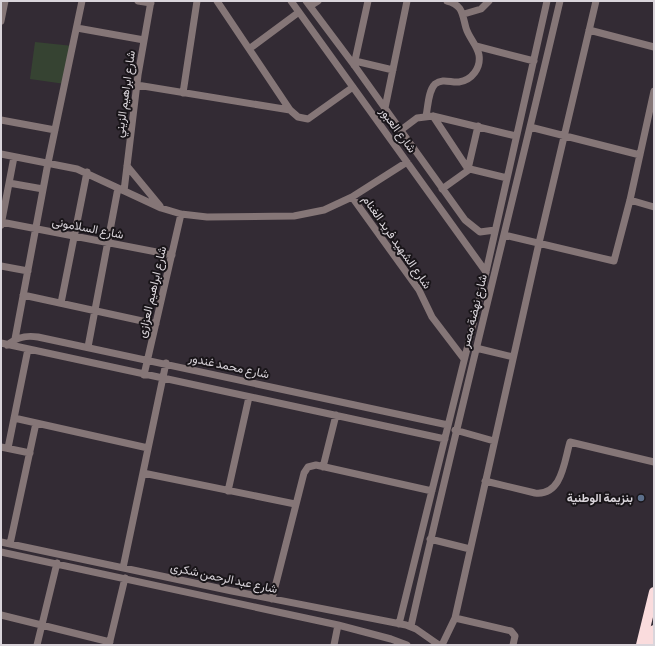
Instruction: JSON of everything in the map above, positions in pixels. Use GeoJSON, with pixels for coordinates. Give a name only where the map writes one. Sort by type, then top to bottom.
{"type":"FeatureCollection","features":[{"type":"Feature","properties":{"kind":"highway"},"geometry":{"type":"LineString","coordinates":[[641,645],[654,592]]}},
{"type":"Feature","properties":{"kind":"highway"},"geometry":{"type":"LineString","coordinates":[[650,645],[654,630]]}},
{"type":"Feature","properties":{"kind":"street"},"geometry":{"type":"LineString","coordinates":[[1,19],[5,1]]}},
{"type":"Feature","properties":{"kind":"street"},"geometry":{"type":"LineString","coordinates":[[4,344],[15,339],[48,163],[82,1]]}},
{"type":"Feature","properties":{"kind":"street"},"geometry":{"type":"LineString","coordinates":[[138,1],[151,2]]}},
{"type":"Feature","properties":{"kind":"street"},"geometry":{"type":"LineString","coordinates":[[183,93],[197,1]]}},
{"type":"Feature","properties":{"kind":"street"},"geometry":{"type":"LineString","coordinates":[[217,1],[290,110],[298,117],[308,119],[353,87]]}},
{"type":"Feature","properties":{"kind":"street","name":"شارع العبور"},"geometry":{"type":"LineString","coordinates":[[291,1],[486,272]]}},
{"type":"Feature","properties":{"kind":"street"},"geometry":{"type":"LineString","coordinates":[[308,4],[318,1]]}},
{"type":"Feature","properties":{"kind":"street"},"geometry":{"type":"LineString","coordinates":[[368,1],[355,63],[392,70]]}},
{"type":"Feature","properties":{"kind":"street"},"geometry":{"type":"LineString","coordinates":[[385,108],[407,1]]}},
{"type":"Feature","properties":{"kind":"street"},"geometry":{"type":"LineString","coordinates":[[447,1],[456,4],[464,14],[468,33],[476,46],[479,62],[476,71],[464,81],[442,81],[435,84],[431,91],[429,116],[468,169],[507,178]]}},
{"type":"Feature","properties":{"kind":"street"},"geometry":{"type":"LineString","coordinates":[[464,14],[481,9],[489,1]]}},
{"type":"Feature","properties":{"kind":"street","name":"شارع نهضة مصر"},"geometry":{"type":"LineString","coordinates":[[410,626],[455,430],[504,235],[560,1]]}},
{"type":"Feature","properties":{"kind":"street"},"geometry":{"type":"LineString","coordinates":[[440,645],[455,618],[513,357],[596,1]]}},
{"type":"Feature","properties":{"kind":"street","name":"شارع ابراهيم الزيني"},"geometry":{"type":"LineString","coordinates":[[88,347],[108,243],[127,166],[137,85],[151,2]]}},
{"type":"Feature","properties":{"kind":"street","name":"شارع نهضة مصر"},"geometry":{"type":"LineString","coordinates":[[399,624],[486,272],[547,2]]}},
{"type":"Feature","properties":{"kind":"street","name":"شارع العبور"},"geometry":{"type":"LineString","coordinates":[[308,4],[355,63],[428,170],[465,220],[476,230],[485,232],[495,230]]}},
{"type":"Feature","properties":{"kind":"street"},"geometry":{"type":"LineString","coordinates":[[249,49],[299,12]]}},
{"type":"Feature","properties":{"kind":"street"},"geometry":{"type":"LineString","coordinates":[[77,28],[144,40]]}},
{"type":"Feature","properties":{"kind":"street"},"geometry":{"type":"LineString","coordinates":[[589,30],[654,47]]}},
{"type":"Feature","properties":{"kind":"street"},"geometry":{"type":"LineString","coordinates":[[476,46],[534,61]]}},
{"type":"Feature","properties":{"kind":"street"},"geometry":{"type":"LineString","coordinates":[[137,85],[290,110]]}},
{"type":"Feature","properties":{"kind":"street"},"geometry":{"type":"LineString","coordinates":[[504,235],[614,261],[630,200],[654,91]]}},
{"type":"Feature","properties":{"kind":"street"},"geometry":{"type":"LineString","coordinates":[[401,130],[417,118],[429,116],[478,126],[516,136]]}},
{"type":"Feature","properties":{"kind":"street"},"geometry":{"type":"LineString","coordinates":[[1,120],[55,130]]}},
{"type":"Feature","properties":{"kind":"street"},"geometry":{"type":"LineString","coordinates":[[442,189],[468,169],[478,126]]}},
{"type":"Feature","properties":{"kind":"street"},"geometry":{"type":"LineString","coordinates":[[530,127],[640,155]]}},
{"type":"Feature","properties":{"kind":"street"},"geometry":{"type":"LineString","coordinates":[[1,154],[87,172],[121,190],[161,208],[181,214],[207,217],[294,216],[324,210],[352,197],[407,162]]}},
{"type":"Feature","properties":{"kind":"street"},"geometry":{"type":"LineString","coordinates":[[1,223],[14,157]]}},
{"type":"Feature","properties":{"kind":"street"},"geometry":{"type":"LineString","coordinates":[[127,166],[161,208]]}},
{"type":"Feature","properties":{"kind":"street"},"geometry":{"type":"LineString","coordinates":[[418,177],[428,170]]}},
{"type":"Feature","properties":{"kind":"street"},"geometry":{"type":"LineString","coordinates":[[61,303],[87,172]]}},
{"type":"Feature","properties":{"kind":"street"},"geometry":{"type":"LineString","coordinates":[[9,183],[43,189]]}},
{"type":"Feature","properties":{"kind":"street","name":"شارع الشهيد فريد الغنام"},"geometry":{"type":"LineString","coordinates":[[352,197],[419,290],[432,317],[464,359]]}},
{"type":"Feature","properties":{"kind":"street"},"geometry":{"type":"LineString","coordinates":[[630,200],[654,207]]}},
{"type":"Feature","properties":{"kind":"street","name":"شارع ابراهيم العزازى"},"geometry":{"type":"LineString","coordinates":[[144,375],[181,214]]}},
{"type":"Feature","properties":{"kind":"street","name":"شارع السلامونى"},"geometry":{"type":"LineString","coordinates":[[1,223],[172,255]]}},
{"type":"Feature","properties":{"kind":"street"},"geometry":{"type":"LineString","coordinates":[[1,266],[28,271]]}},
{"type":"Feature","properties":{"kind":"street"},"geometry":{"type":"LineString","coordinates":[[23,295],[156,324]]}},
{"type":"Feature","properties":{"kind":"street","name":"شارع محمد غندور"},"geometry":{"type":"LineString","coordinates":[[15,339],[30,336],[88,347],[448,425]]}},
{"type":"Feature","properties":{"kind":"street"},"geometry":{"type":"LineString","coordinates":[[4,344],[445,439]]}},
{"type":"Feature","properties":{"kind":"street"},"geometry":{"type":"LineString","coordinates":[[476,348],[513,357]]}},
{"type":"Feature","properties":{"kind":"street"},"geometry":{"type":"LineString","coordinates":[[28,349],[14,418],[4,448],[30,453]]}},
{"type":"Feature","properties":{"kind":"street"},"geometry":{"type":"LineString","coordinates":[[123,568],[166,363]]}},
{"type":"Feature","properties":{"kind":"street"},"geometry":{"type":"LineString","coordinates":[[228,491],[249,396]]}},
{"type":"Feature","properties":{"kind":"street"},"geometry":{"type":"LineString","coordinates":[[324,467],[336,415]]}},
{"type":"Feature","properties":{"kind":"street"},"geometry":{"type":"LineString","coordinates":[[14,418],[148,448]]}},
{"type":"Feature","properties":{"kind":"street"},"geometry":{"type":"LineString","coordinates":[[10,544],[36,423]]}},
{"type":"Feature","properties":{"kind":"street"},"geometry":{"type":"LineString","coordinates":[[455,430],[494,441]]}},
{"type":"Feature","properties":{"kind":"street"},"geometry":{"type":"LineString","coordinates":[[485,481],[535,493],[543,494],[549,492],[555,487],[559,479],[570,442],[654,462]]}},
{"type":"Feature","properties":{"kind":"street"},"geometry":{"type":"LineString","coordinates":[[272,599],[295,504],[304,473],[308,467],[316,465],[432,491]]}},
{"type":"Feature","properties":{"kind":"street"},"geometry":{"type":"LineString","coordinates":[[143,473],[295,504]]}},
{"type":"Feature","properties":{"kind":"street"},"geometry":{"type":"LineString","coordinates":[[430,540],[470,549]]}},
{"type":"Feature","properties":{"kind":"street","name":"شارع عبد الرحمن شكرى"},"geometry":{"type":"LineString","coordinates":[[1,542],[251,595],[410,626],[440,645]]}},
{"type":"Feature","properties":{"kind":"street","name":"شارع عبد الرحمن شكرى"},"geometry":{"type":"LineString","coordinates":[[1,552],[338,625],[391,639],[407,645]]}},
{"type":"Feature","properties":{"kind":"street"},"geometry":{"type":"LineString","coordinates":[[37,645],[57,564]]}},
{"type":"Feature","properties":{"kind":"street"},"geometry":{"type":"LineString","coordinates":[[411,576],[421,579]]}},
{"type":"Feature","properties":{"kind":"street"},"geometry":{"type":"LineString","coordinates":[[1,615],[110,643],[126,578]]}},
{"type":"Feature","properties":{"kind":"street"},"geometry":{"type":"LineString","coordinates":[[231,602],[234,595],[232,591]]}},
{"type":"Feature","properties":{"kind":"street"},"geometry":{"type":"LineString","coordinates":[[248,606],[247,601],[251,595]]}},
{"type":"Feature","properties":{"kind":"street"},"geometry":{"type":"LineString","coordinates":[[455,618],[511,631],[515,636],[513,645]]}},
{"type":"Feature","properties":{"kind":"street"},"geometry":{"type":"LineString","coordinates":[[334,645],[338,625]]}},
{"type":"Feature","properties":{"kind":"green space"},"geometry":{"type":"Polygon","coordinates":[[[35,42],[73,46],[65,84],[30,79],[35,42]]]}},
{"type":"Feature","properties":{"kind":"place","name":"بنزيمة الوطنية"},"geometry":{"type":"Point","coordinates":[641,498]}}]}
